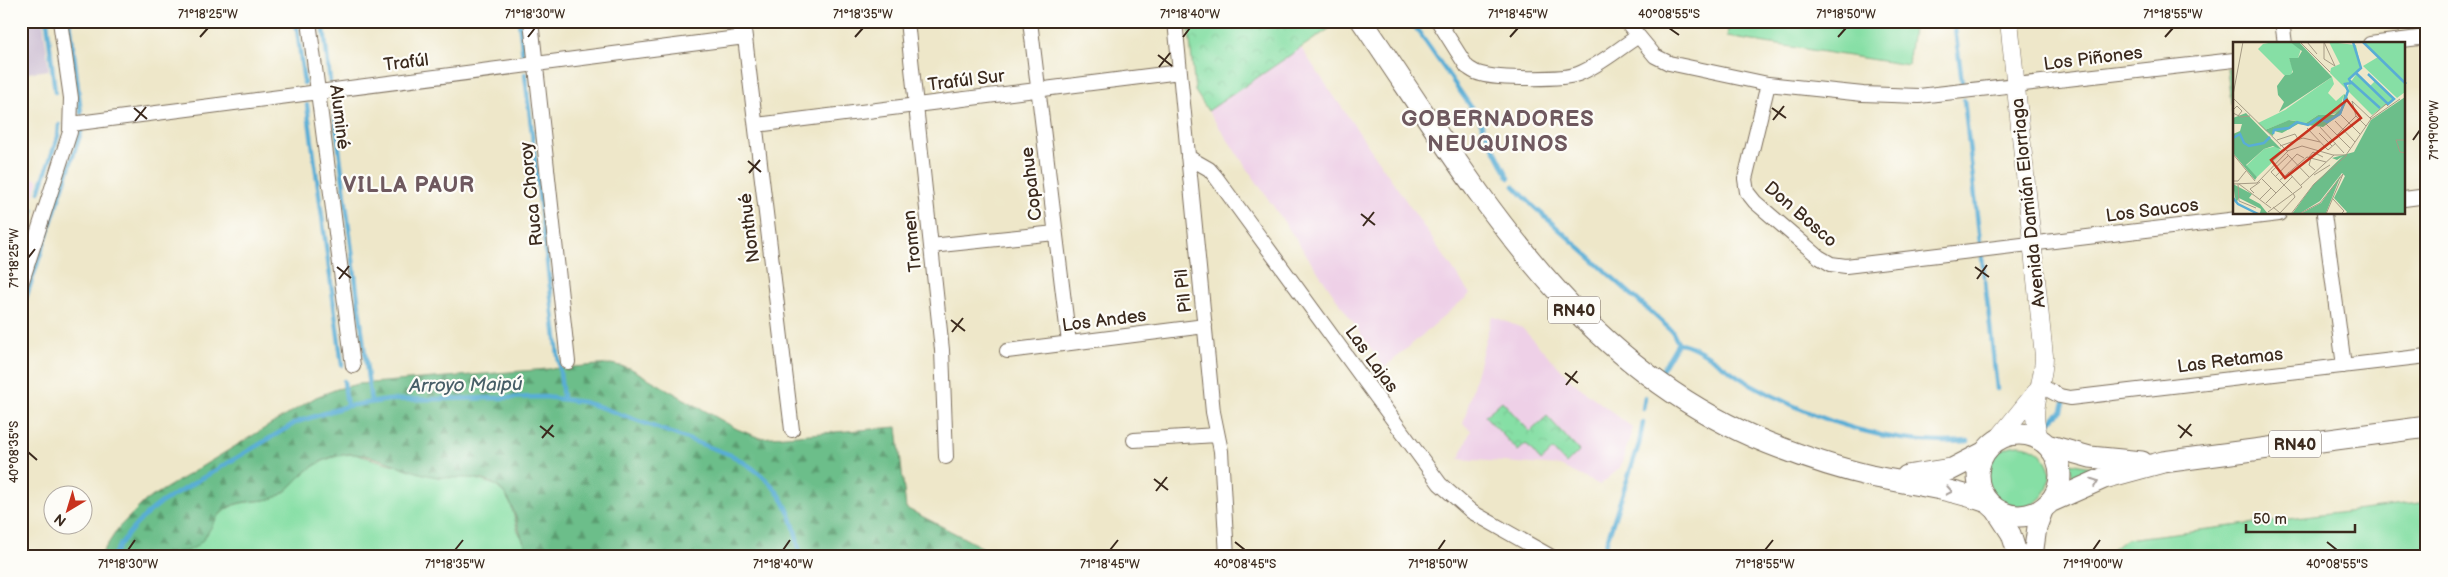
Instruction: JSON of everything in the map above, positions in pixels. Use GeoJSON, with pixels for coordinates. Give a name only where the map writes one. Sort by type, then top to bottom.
{"type":"FeatureCollection","features":[{"type":"Feature","properties":{"kind":"main road","name":"RN40"},"geometry":{"type":"LineString","coordinates":[[1362,21],[1523,251],[1567,303],[1613,348],[1679,397],[1737,429],[1806,457],[1858,473],[1954,491],[1991,505],[2002,513],[2019,516],[2036,512],[2104,478],[2163,462],[2427,426]]}},
{"type":"Feature","properties":{"kind":"main road","name":"RN40"},"geometry":{"type":"LineString","coordinates":[[1884,478],[1945,470],[1964,464],[1991,446],[2014,434],[2032,436],[2043,443],[2090,457],[2163,462]]}},
{"type":"Feature","properties":{"kind":"main road"},"geometry":{"type":"LineString","coordinates":[[2033,556],[2037,527],[2058,486],[2059,468],[2057,460],[2043,443]]}},
{"type":"Feature","properties":{"kind":"main road"},"geometry":{"type":"LineString","coordinates":[[1991,446],[1978,468],[1979,486],[2011,534],[2018,556]]}},
{"type":"Feature","properties":{"kind":"street"},"geometry":{"type":"LineString","coordinates":[[21,284],[67,147],[71,124],[71,98],[60,21]]}},
{"type":"Feature","properties":{"kind":"street","name":"Aluminé"},"geometry":{"type":"LineString","coordinates":[[310,21],[353,366]]}},
{"type":"Feature","properties":{"kind":"street","name":"Ruca Choroy"},"geometry":{"type":"LineString","coordinates":[[531,21],[568,362]]}},
{"type":"Feature","properties":{"kind":"street","name":"Nonthué"},"geometry":{"type":"LineString","coordinates":[[743,21],[792,430]]}},
{"type":"Feature","properties":{"kind":"street","name":"Tromen"},"geometry":{"type":"LineString","coordinates":[[907,21],[944,364],[946,457]]}},
{"type":"Feature","properties":{"kind":"street","name":"Copahue"},"geometry":{"type":"LineString","coordinates":[[1030,21],[1069,343]]}},
{"type":"Feature","properties":{"kind":"street","name":"Pil Pil"},"geometry":{"type":"LineString","coordinates":[[1175,21],[1205,326],[1217,435],[1222,458],[1227,556]]}},
{"type":"Feature","properties":{"kind":"street"},"geometry":{"type":"LineString","coordinates":[[1438,21],[1467,67],[1486,75],[1557,78],[1572,76],[1588,69],[1637,37]]}},
{"type":"Feature","properties":{"kind":"street","name":"Los Piñones"},"geometry":{"type":"LineString","coordinates":[[1626,21],[1637,37],[1662,61],[1768,84],[1863,94],[1919,96],[2233,60]]}},
{"type":"Feature","properties":{"kind":"street","name":"Avenida Damián Elorriaga"},"geometry":{"type":"LineString","coordinates":[[2009,21],[2030,244],[2044,356],[2043,371],[2034,413],[2043,443]]}},
{"type":"Feature","properties":{"kind":"street"},"geometry":{"type":"LineString","coordinates":[[2282,21],[2285,42]]}},
{"type":"Feature","properties":{"kind":"street","name":"Trafúl"},"geometry":{"type":"LineString","coordinates":[[71,124],[745,37]]}},
{"type":"Feature","properties":{"kind":"street"},"geometry":{"type":"LineString","coordinates":[[2386,42],[2427,37]]}},
{"type":"Feature","properties":{"kind":"street","name":"Trafúl Sur"},"geometry":{"type":"LineString","coordinates":[[756,125],[1180,72]]}},
{"type":"Feature","properties":{"kind":"street","name":"Don Bosco"},"geometry":{"type":"LineString","coordinates":[[1768,84],[1745,186],[1755,202],[1824,261],[1830,264],[1846,266],[2030,244]]}},
{"type":"Feature","properties":{"kind":"street","name":"Las Lajas"},"geometry":{"type":"LineString","coordinates":[[1188,156],[1215,176],[1444,488],[1472,512],[1550,556]]}},
{"type":"Feature","properties":{"kind":"street"},"geometry":{"type":"LineString","coordinates":[[2406,199],[2427,196]]}},
{"type":"Feature","properties":{"kind":"street","name":"Los Saucos"},"geometry":{"type":"LineString","coordinates":[[2030,244],[2271,215]]}},
{"type":"Feature","properties":{"kind":"street"},"geometry":{"type":"LineString","coordinates":[[2324,215],[2344,366]]}},
{"type":"Feature","properties":{"kind":"street"},"geometry":{"type":"LineString","coordinates":[[931,246],[1055,233]]}},
{"type":"Feature","properties":{"kind":"street","name":"Los Andes"},"geometry":{"type":"LineString","coordinates":[[1008,351],[1205,326]]}},
{"type":"Feature","properties":{"kind":"street","name":"Las Retamas"},"geometry":{"type":"LineString","coordinates":[[2039,385],[2060,396],[2070,398],[2427,356]]}},
{"type":"Feature","properties":{"kind":"street","name":"Avenida Damián Elorriaga"},"geometry":{"type":"LineString","coordinates":[[1991,446],[2029,401],[2039,385]]}},
{"type":"Feature","properties":{"kind":"street"},"geometry":{"type":"LineString","coordinates":[[1134,440],[1217,435]]}},
{"type":"Feature","properties":{"kind":"shaded area"},"geometry":{"type":"Polygon","coordinates":[[[21,21],[43,21],[49,70],[21,74],[21,21]]]}},
{"type":"Feature","properties":{"kind":"shaded area"},"geometry":{"type":"Polygon","coordinates":[[[1301,48],[1470,294],[1384,368],[1208,111],[1301,48]]]}},
{"type":"Feature","properties":{"kind":"shaded area"},"geometry":{"type":"Polygon","coordinates":[[[21,174],[39,180],[23,230],[21,230],[21,174]]]}},
{"type":"Feature","properties":{"kind":"shaded area"},"geometry":{"type":"Polygon","coordinates":[[[1492,316],[1522,328],[1573,382],[1633,428],[1620,468],[1600,485],[1560,466],[1459,459],[1471,430],[1463,424],[1492,316]]]}},
{"type":"Feature","properties":{"kind":"green space"},"geometry":{"type":"Polygon","coordinates":[[[1188,21],[1339,22],[1208,111],[1195,91],[1188,21]]]}},
{"type":"Feature","properties":{"kind":"green space"},"geometry":{"type":"Polygon","coordinates":[[[1729,21],[1914,21],[1908,65],[1727,37],[1729,21]]]}},
{"type":"Feature","properties":{"kind":"green space"},"geometry":{"type":"Polygon","coordinates":[[[2233,68],[2233,112],[2232,112],[2227,69],[2233,68]]]}},
{"type":"Feature","properties":{"kind":"green space"},"geometry":{"type":"Polygon","coordinates":[[[611,364],[630,368],[737,429],[760,438],[897,427],[906,508],[999,556],[532,556],[523,540],[509,501],[505,494],[491,482],[474,478],[447,478],[427,475],[365,455],[346,454],[318,463],[277,497],[229,507],[218,516],[203,540],[188,551],[165,553],[156,556],[100,556],[119,527],[145,501],[316,397],[337,389],[358,384],[611,364]]]}},
{"type":"Feature","properties":{"kind":"green space"},"geometry":{"type":"Polygon","coordinates":[[[1502,401],[1530,432],[1547,416],[1579,451],[1566,464],[1553,450],[1541,461],[1526,444],[1518,451],[1485,416],[1502,401]]]}},
{"type":"Feature","properties":{"kind":"green space"},"geometry":{"type":"Polygon","coordinates":[[[2019,445],[2036,450],[2041,454],[2045,459],[2050,476],[2045,493],[2041,498],[2036,502],[2019,507],[2002,502],[1997,498],[1993,493],[1988,476],[1993,459],[1997,454],[2002,450],[2019,445]]]}},
{"type":"Feature","properties":{"kind":"green space"},"geometry":{"type":"Polygon","coordinates":[[[354,454],[438,477],[470,477],[495,485],[505,494],[511,505],[518,531],[532,556],[156,556],[179,553],[190,548],[216,518],[233,505],[276,497],[286,491],[318,463],[339,456],[354,454]]]}},
{"type":"Feature","properties":{"kind":"green space"},"geometry":{"type":"Polygon","coordinates":[[[2069,463],[2091,467],[2115,468],[2075,482],[2069,463]]]}},
{"type":"Feature","properties":{"kind":"green space"},"geometry":{"type":"Polygon","coordinates":[[[2427,502],[2427,556],[2104,556],[2126,539],[2427,502]]]}},
{"type":"Feature","properties":{"kind":"waterway"},"geometry":{"type":"LineString","coordinates":[[47,21],[55,92]]}},
{"type":"Feature","properties":{"kind":"waterway"},"geometry":{"type":"LineString","coordinates":[[70,21],[81,113]]}},
{"type":"Feature","properties":{"kind":"waterway"},"geometry":{"type":"LineString","coordinates":[[296,21],[304,83]]}},
{"type":"Feature","properties":{"kind":"waterway"},"geometry":{"type":"LineString","coordinates":[[323,21],[330,81]]}},
{"type":"Feature","properties":{"kind":"waterway"},"geometry":{"type":"LineString","coordinates":[[519,21],[523,57]]}},
{"type":"Feature","properties":{"kind":"waterway"},"geometry":{"type":"LineString","coordinates":[[1411,21],[1478,117],[1509,178]]}},
{"type":"Feature","properties":{"kind":"waterway"},"geometry":{"type":"LineString","coordinates":[[1954,21],[1962,82]]}},
{"type":"Feature","properties":{"kind":"waterway"},"geometry":{"type":"LineString","coordinates":[[525,74],[563,398]]}},
{"type":"Feature","properties":{"kind":"waterway"},"geometry":{"type":"LineString","coordinates":[[1964,100],[1980,242]]}},
{"type":"Feature","properties":{"kind":"waterway"},"geometry":{"type":"LineString","coordinates":[[333,101],[371,402]]}},
{"type":"Feature","properties":{"kind":"waterway"},"geometry":{"type":"LineString","coordinates":[[307,105],[342,365]]}},
{"type":"Feature","properties":{"kind":"waterway"},"geometry":{"type":"LineString","coordinates":[[39,192],[58,136],[59,125]]}},
{"type":"Feature","properties":{"kind":"waterway"},"geometry":{"type":"LineString","coordinates":[[21,313],[81,132]]}},
{"type":"Feature","properties":{"kind":"waterway"},"geometry":{"type":"LineString","coordinates":[[1514,186],[1533,206],[1672,331],[1678,343],[1662,370]]}},
{"type":"Feature","properties":{"kind":"waterway"},"geometry":{"type":"LineString","coordinates":[[21,246],[33,211]]}},
{"type":"Feature","properties":{"kind":"waterway"},"geometry":{"type":"LineString","coordinates":[[1982,256],[1984,276]]}},
{"type":"Feature","properties":{"kind":"waterway"},"geometry":{"type":"LineString","coordinates":[[1985,281],[1997,389]]}},
{"type":"Feature","properties":{"kind":"waterway"},"geometry":{"type":"LineString","coordinates":[[1678,343],[1704,353],[1747,382],[1773,396],[1826,419],[1853,428],[1910,440],[1968,441]]}},
{"type":"Feature","properties":{"kind":"waterway"},"geometry":{"type":"LineString","coordinates":[[344,381],[347,406]]}},
{"type":"Feature","properties":{"kind":"waterway","name":"Arroyo Maipú"},"geometry":{"type":"LineString","coordinates":[[113,556],[134,526],[162,502],[297,422],[347,406],[389,400],[545,397],[583,402],[603,408],[731,455],[747,464],[771,484],[780,495],[793,522],[800,556]]}},
{"type":"Feature","properties":{"kind":"waterway"},"geometry":{"type":"LineString","coordinates":[[1643,409],[1645,397]]}},
{"type":"Feature","properties":{"kind":"waterway"},"geometry":{"type":"LineString","coordinates":[[2047,424],[2062,411],[2065,398]]}},
{"type":"Feature","properties":{"kind":"waterway"},"geometry":{"type":"LineString","coordinates":[[1602,556],[1639,444],[1643,423]]}},
{"type":"Feature","properties":{"kind":"district","name":"GOBERNADORES NEUQUINOS"},"geometry":{"type":"Point","coordinates":[1498,130]}},
{"type":"Feature","properties":{"kind":"district","name":"VILLA PAUR"},"geometry":{"type":"Point","coordinates":[409,184]}}]}
